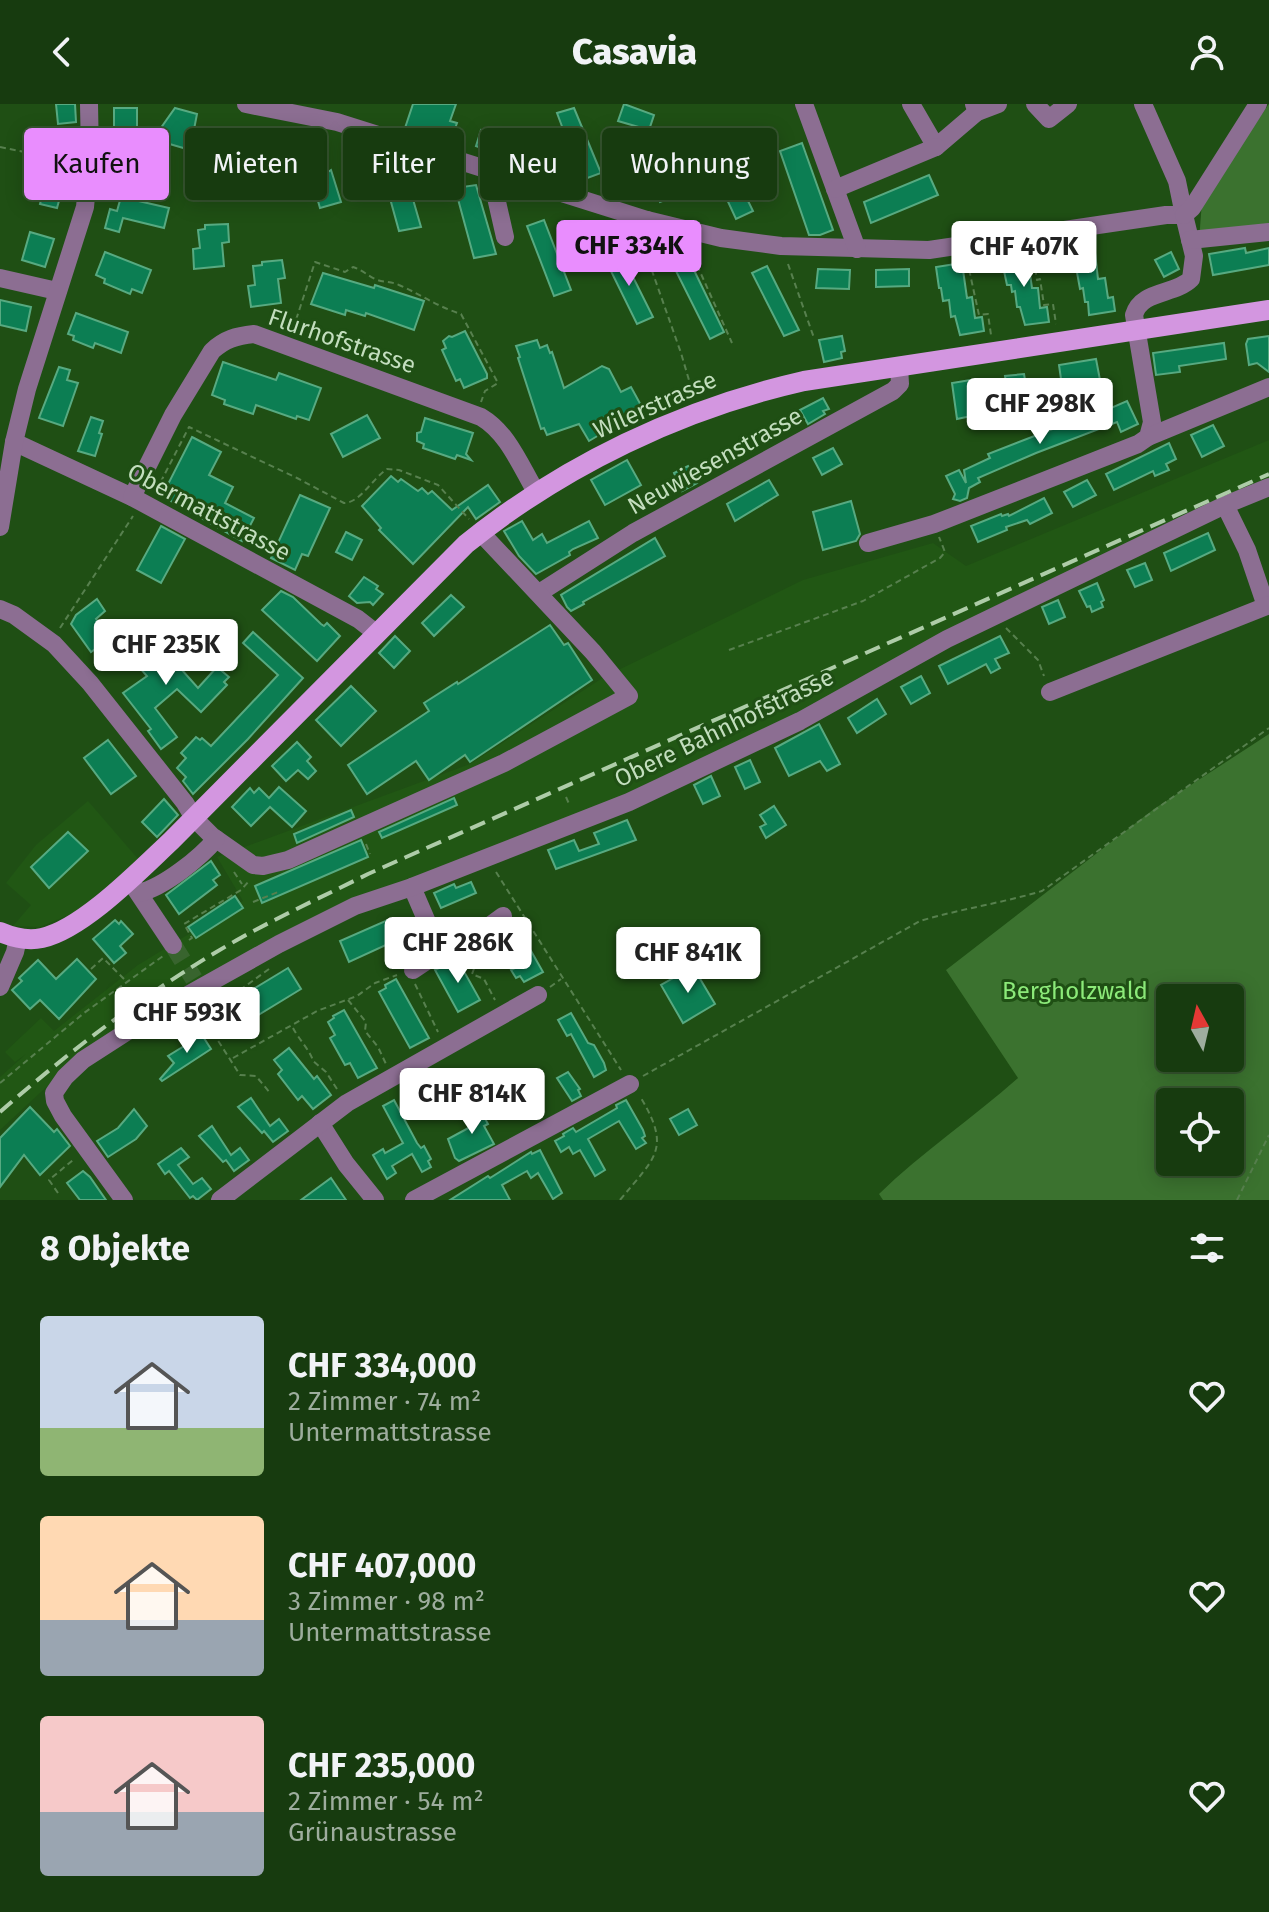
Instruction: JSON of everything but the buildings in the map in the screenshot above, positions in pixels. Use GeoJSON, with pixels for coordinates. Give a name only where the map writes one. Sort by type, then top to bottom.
{"type":"FeatureCollection","features":[{"type":"Feature","properties":{"kind":"main road","name":"Wilerstrasse"},"geometry":{"type":"LineString","coordinates":[[134,886],[194,818],[480,532],[536,492],[583,466],[699,410],[779,386],[1269,310]]}},
{"type":"Feature","properties":{"kind":"main road"},"geometry":{"type":"LineString","coordinates":[[9,935],[41,938],[62,930],[134,886]]}},
{"type":"Feature","properties":{"kind":"street"},"geometry":{"type":"LineString","coordinates":[[89,104],[89,128]]}},
{"type":"Feature","properties":{"kind":"street"},"geometry":{"type":"LineString","coordinates":[[246,104],[337,122],[480,168]]}},
{"type":"Feature","properties":{"kind":"street"},"geometry":{"type":"LineString","coordinates":[[804,104],[857,249]]}},
{"type":"Feature","properties":{"kind":"street"},"geometry":{"type":"LineString","coordinates":[[911,104],[936,147]]}},
{"type":"Feature","properties":{"kind":"street"},"geometry":{"type":"LineString","coordinates":[[835,189],[936,147],[975,108],[998,104]]}},
{"type":"Feature","properties":{"kind":"street"},"geometry":{"type":"LineString","coordinates":[[1035,104],[1049,119],[1068,104]]}},
{"type":"Feature","properties":{"kind":"street"},"geometry":{"type":"LineString","coordinates":[[1143,104],[1177,181],[1195,266],[1191,279],[1180,287],[1144,299],[1134,315],[1152,422],[1148,437]]}},
{"type":"Feature","properties":{"kind":"street"},"geometry":{"type":"LineString","coordinates":[[583,200],[721,238],[775,245],[857,249],[929,250],[1166,215],[1184,215],[1192,208],[1258,104]]}},
{"type":"Feature","properties":{"kind":"street"},"geometry":{"type":"LineString","coordinates":[[0,527],[14,442],[27,389],[86,200]]}},
{"type":"Feature","properties":{"kind":"street"},"geometry":{"type":"LineString","coordinates":[[497,200],[505,237]]}},
{"type":"Feature","properties":{"kind":"street"},"geometry":{"type":"LineString","coordinates":[[625,245],[641,234],[647,220]]}},
{"type":"Feature","properties":{"kind":"street"},"geometry":{"type":"LineString","coordinates":[[1190,240],[1269,232]]}},
{"type":"Feature","properties":{"kind":"street"},"geometry":{"type":"LineString","coordinates":[[0,278],[57,291]]}},
{"type":"Feature","properties":{"kind":"street","name":"Flurhofstrasse"},"geometry":{"type":"LineString","coordinates":[[141,501],[173,415],[212,351],[235,336],[254,334],[481,417],[495,425],[536,492]]}},
{"type":"Feature","properties":{"kind":"street","name":"Neuwiesenstrasse"},"geometry":{"type":"LineString","coordinates":[[539,593],[633,533],[893,391],[900,384],[899,366]]}},
{"type":"Feature","properties":{"kind":"street"},"geometry":{"type":"LineString","coordinates":[[868,543],[934,524],[1138,444],[1148,437],[1269,387]]}},
{"type":"Feature","properties":{"kind":"street","name":"Obermattstrasse"},"geometry":{"type":"LineString","coordinates":[[14,442],[141,501],[358,619],[376,633]]}},
{"type":"Feature","properties":{"kind":"street","name":"Obere Bahnhofstrasse"},"geometry":{"type":"LineString","coordinates":[[124,1200],[55,1101],[57,1086],[83,1060],[196,983],[355,906],[412,887],[629,802],[786,728],[947,639],[1225,505],[1269,487]]}},
{"type":"Feature","properties":{"kind":"street"},"geometry":{"type":"LineString","coordinates":[[1050,692],[1268,606],[1247,550],[1225,505]]}},
{"type":"Feature","properties":{"kind":"street"},"geometry":{"type":"LineString","coordinates":[[0,609],[14,615],[51,642],[90,683],[194,818],[227,842],[263,862],[288,860],[504,763],[629,696],[539,593],[480,532]]}},
{"type":"Feature","properties":{"kind":"street"},"geometry":{"type":"LineString","coordinates":[[134,886],[152,890],[227,842]]}},
{"type":"Feature","properties":{"kind":"street"},"geometry":{"type":"LineString","coordinates":[[134,886],[174,948]]}},
{"type":"Feature","properties":{"kind":"street"},"geometry":{"type":"LineString","coordinates":[[412,887],[440,952]]}},
{"type":"Feature","properties":{"kind":"street"},"geometry":{"type":"LineString","coordinates":[[411,971],[440,952],[466,943],[503,916]]}},
{"type":"Feature","properties":{"kind":"street"},"geometry":{"type":"LineString","coordinates":[[0,987],[15,952],[9,935]]}},
{"type":"Feature","properties":{"kind":"street"},"geometry":{"type":"LineString","coordinates":[[220,1200],[347,1103],[538,995]]}},
{"type":"Feature","properties":{"kind":"street"},"geometry":{"type":"LineString","coordinates":[[414,1200],[634,1090]]}},
{"type":"Feature","properties":{"kind":"street"},"geometry":{"type":"LineString","coordinates":[[320,1123],[346,1164],[375,1200]]}},
{"type":"Feature","properties":{"kind":"path"},"geometry":{"type":"LineString","coordinates":[[0,147],[24,152]]}},
{"type":"Feature","properties":{"kind":"path"},"geometry":{"type":"LineString","coordinates":[[625,245],[644,250],[660,289],[699,410]]}},
{"type":"Feature","properties":{"kind":"path"},"geometry":{"type":"LineString","coordinates":[[1033,251],[1044,305],[1053,304],[1056,322]]}},
{"type":"Feature","properties":{"kind":"path"},"geometry":{"type":"LineString","coordinates":[[693,256],[732,343]]}},
{"type":"Feature","properties":{"kind":"path"},"geometry":{"type":"LineString","coordinates":[[968,261],[979,315],[988,314],[991,333]]}},
{"type":"Feature","properties":{"kind":"path"},"geometry":{"type":"LineString","coordinates":[[287,345],[315,262],[345,272],[353,267],[429,299],[433,305],[461,314],[498,383],[487,390]]}},
{"type":"Feature","properties":{"kind":"path"},"geometry":{"type":"LineString","coordinates":[[788,264],[814,338]]}},
{"type":"Feature","properties":{"kind":"path"},"geometry":{"type":"LineString","coordinates":[[51,642],[189,427],[344,503],[350,503],[387,469],[399,470],[438,485],[480,532]]}},
{"type":"Feature","properties":{"kind":"path"},"geometry":{"type":"LineString","coordinates":[[729,650],[863,601],[940,558],[945,552],[940,541]]}},
{"type":"Feature","properties":{"kind":"path"},"geometry":{"type":"LineString","coordinates":[[994,616],[1038,660],[1050,692]]}},
{"type":"Feature","properties":{"kind":"path"},"geometry":{"type":"LineString","coordinates":[[648,1073],[920,921],[1042,891],[1269,728]]}},
{"type":"Feature","properties":{"kind":"path"},"geometry":{"type":"LineString","coordinates":[[487,857],[654,1121],[658,1146],[651,1161],[620,1200]]}},
{"type":"Feature","properties":{"kind":"path"},"geometry":{"type":"LineString","coordinates":[[194,942],[184,924],[246,886],[263,862]]}},
{"type":"Feature","properties":{"kind":"path"},"geometry":{"type":"LineString","coordinates":[[253,902],[279,894]]}},
{"type":"Feature","properties":{"kind":"path"},"geometry":{"type":"LineString","coordinates":[[0,1083],[126,981],[192,938]]}},
{"type":"Feature","properties":{"kind":"path"},"geometry":{"type":"LineString","coordinates":[[91,969],[103,958],[126,981]]}},
{"type":"Feature","properties":{"kind":"path"},"geometry":{"type":"LineString","coordinates":[[472,960],[475,966],[472,974],[484,979],[495,1000],[497,1018]]}},
{"type":"Feature","properties":{"kind":"path"},"geometry":{"type":"LineString","coordinates":[[188,1026],[274,965]]}},
{"type":"Feature","properties":{"kind":"path"},"geometry":{"type":"LineString","coordinates":[[230,1060],[317,1011],[348,999],[390,976],[411,971],[444,1047]]}},
{"type":"Feature","properties":{"kind":"path"},"geometry":{"type":"LineString","coordinates":[[348,999],[366,1022],[365,1031],[378,1047],[392,1076]]}},
{"type":"Feature","properties":{"kind":"path"},"geometry":{"type":"LineString","coordinates":[[203,1017],[240,1075],[256,1076],[271,1094]]}},
{"type":"Feature","properties":{"kind":"path"},"geometry":{"type":"LineString","coordinates":[[292,1027],[313,1061],[326,1072],[347,1103]]}},
{"type":"Feature","properties":{"kind":"path"},"geometry":{"type":"LineString","coordinates":[[1237,1200],[1269,1135]]}},
{"type":"Feature","properties":{"kind":"path"},"geometry":{"type":"LineString","coordinates":[[58,1193],[49,1180],[86,1149]]}},
{"type":"Feature","properties":{"kind":"shaded area"},"geometry":{"type":"Polygon","coordinates":[[[1269,440],[1269,482],[812,710],[584,813],[412,882],[68,1067],[0,1130],[0,1077],[26,1054],[15,1062],[5,1052],[41,1018],[54,1031],[138,965],[243,901],[217,857],[470,764],[604,677],[803,580],[933,543],[966,566],[1269,440]]]}},
{"type":"Feature","properties":{"kind":"shaded area"},"geometry":{"type":"Polygon","coordinates":[[[88,801],[139,860],[76,912],[40,927],[13,926],[31,905],[6,883],[36,845],[88,801]]]}},
{"type":"Feature","properties":{"kind":"green space"},"geometry":{"type":"Polygon","coordinates":[[[1269,104],[1269,229],[1199,241],[1202,201],[1269,104]]]}},
{"type":"Feature","properties":{"kind":"green space","name":"Bergholzwald"},"geometry":{"type":"Polygon","coordinates":[[[1269,734],[1269,1200],[883,1200],[879,1194],[895,1179],[1018,1078],[946,970],[1154,809],[1269,734]]]}},
{"type":"Feature","properties":{"kind":"tunnel"},"geometry":{"type":"LineString","coordinates":[[173,945],[194,979]]}},
{"type":"Feature","properties":{"kind":"railway"},"geometry":{"type":"LineString","coordinates":[[0,1112],[85,1042],[144,999],[205,959],[286,914],[368,874],[1269,474]]}}]}
